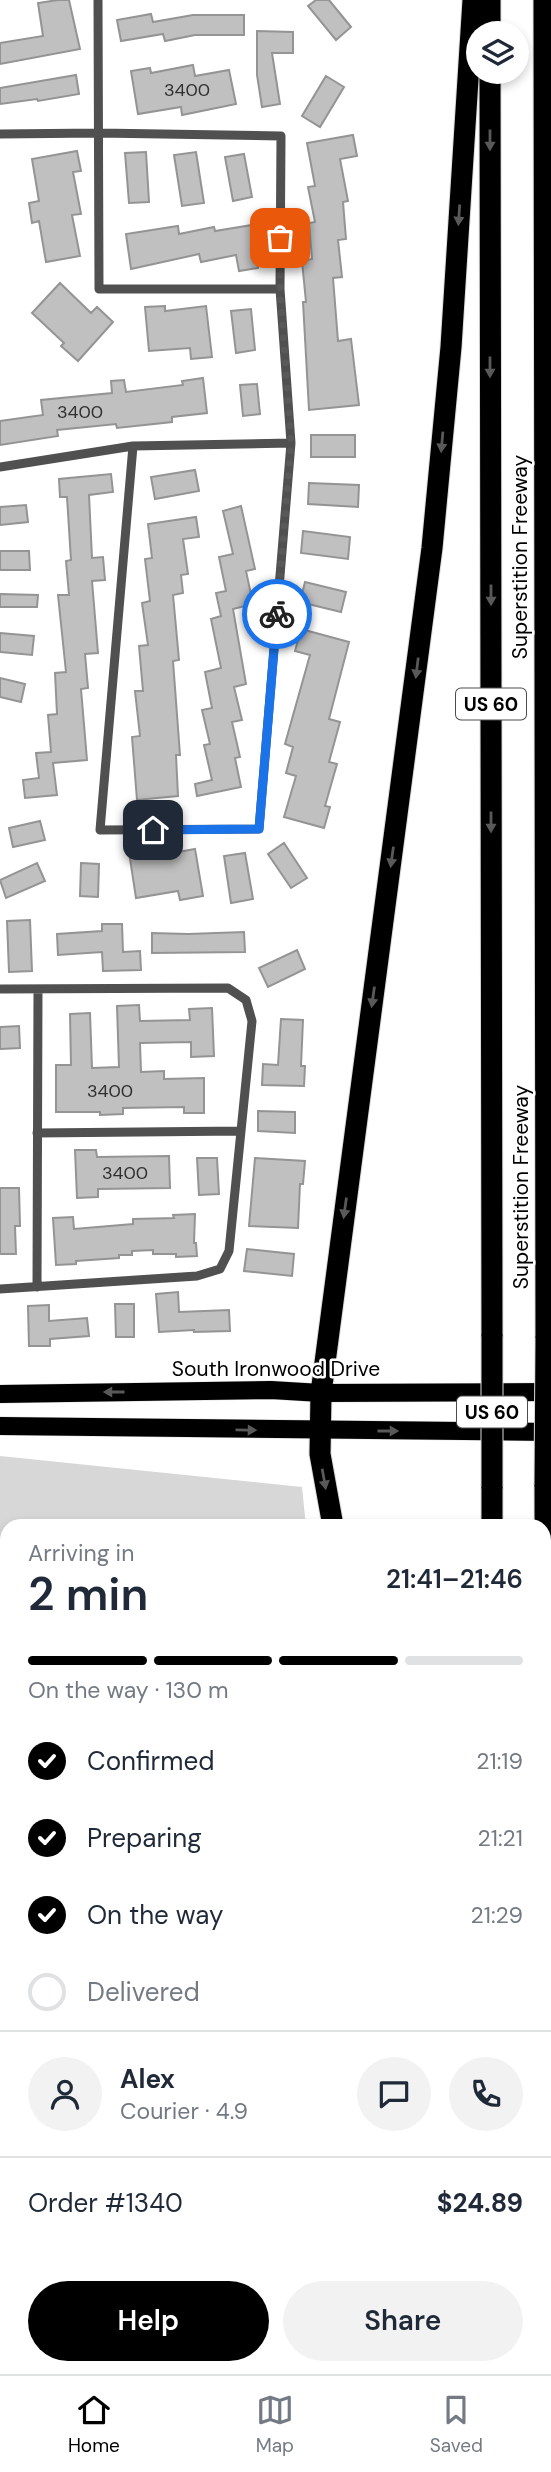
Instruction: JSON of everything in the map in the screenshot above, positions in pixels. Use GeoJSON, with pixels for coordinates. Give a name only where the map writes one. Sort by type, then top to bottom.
{"type":"FeatureCollection","features":[{"type":"Feature","properties":{"kind":"highway"},"geometry":{"type":"LineString","coordinates":[[332,1519],[320,1454],[320,1393],[432,548],[451,347],[473,0]]}},
{"type":"Feature","properties":{"kind":"highway"},"geometry":{"type":"LineString","coordinates":[[490,0],[490,21]]}},
{"type":"Feature","properties":{"kind":"highway","name":"Superstition Freeway"},"geometry":{"type":"LineString","coordinates":[[544,0],[545,1519]]}},
{"type":"Feature","properties":{"kind":"highway","name":"Superstition Freeway"},"geometry":{"type":"LineString","coordinates":[[490,84],[492,1519]]}},
{"type":"Feature","properties":{"kind":"main road","name":"South Ironwood Drive"},"geometry":{"type":"LineString","coordinates":[[0,1394],[271,1390],[320,1393],[551,1392]]}},
{"type":"Feature","properties":{"kind":"main road"},"geometry":{"type":"LineString","coordinates":[[0,1426],[551,1432]]}},
{"type":"Feature","properties":{"kind":"lane"},"geometry":{"type":"LineString","coordinates":[[98,0],[99,289],[280,289]]}},
{"type":"Feature","properties":{"kind":"lane"},"geometry":{"type":"LineString","coordinates":[[0,134],[281,136],[280,289],[291,443],[259,829],[100,830],[133,446]]}},
{"type":"Feature","properties":{"kind":"lane"},"geometry":{"type":"LineString","coordinates":[[0,467],[133,446],[291,443]]}},
{"type":"Feature","properties":{"kind":"lane"},"geometry":{"type":"LineString","coordinates":[[0,989],[228,988],[246,1000],[251,1021],[229,1251],[220,1269],[197,1276],[0,1289]]}},
{"type":"Feature","properties":{"kind":"lane"},"geometry":{"type":"LineString","coordinates":[[37,1287],[38,989]]}},
{"type":"Feature","properties":{"kind":"lane"},"geometry":{"type":"LineString","coordinates":[[37,1132],[241,1131]]}},
{"type":"Feature","properties":{"kind":"shaded area"},"geometry":{"type":"Polygon","coordinates":[[[0,1456],[302,1487],[305,1519],[0,1519],[0,1456]]]}},
{"type":"Feature","properties":{"kind":"building"},"geometry":{"type":"Polygon","coordinates":[[[69,0],[80,49],[0,64],[0,43],[43,36],[38,3],[69,0]]]}},
{"type":"Feature","properties":{"kind":"building"},"geometry":{"type":"Polygon","coordinates":[[[316,0],[329,0],[351,27],[336,40],[308,6],[316,0]]]}},
{"type":"Feature","properties":{"kind":"building"},"geometry":{"type":"Polygon","coordinates":[[[151,14],[153,22],[193,15],[244,15],[244,35],[195,35],[165,41],[163,34],[121,41],[117,20],[151,14]]]}},
{"type":"Feature","properties":{"kind":"building"},"geometry":{"type":"Polygon","coordinates":[[[257,31],[293,32],[293,53],[272,53],[280,104],[262,107],[257,75],[257,31]]]}},
{"type":"Feature","properties":{"kind":"building"},"geometry":{"type":"Polygon","coordinates":[[[193,65],[195,76],[229,70],[236,104],[182,115],[181,107],[138,114],[131,71],[150,68],[151,73],[193,65]]]}},
{"type":"Feature","properties":{"kind":"building"},"geometry":{"type":"Polygon","coordinates":[[[76,75],[79,94],[0,104],[0,88],[76,75]]]}},
{"type":"Feature","properties":{"kind":"building"},"geometry":{"type":"Polygon","coordinates":[[[326,76],[344,87],[320,127],[302,116],[326,76]]]}},
{"type":"Feature","properties":{"kind":"building"},"geometry":{"type":"Polygon","coordinates":[[[353,135],[357,156],[340,159],[348,201],[343,202],[346,239],[338,240],[342,277],[333,278],[338,341],[351,339],[359,405],[309,410],[302,261],[312,259],[309,223],[315,222],[308,187],[315,186],[307,143],[353,135]]]}},
{"type":"Feature","properties":{"kind":"building"},"geometry":{"type":"Polygon","coordinates":[[[77,151],[81,171],[73,172],[81,214],[72,215],[80,256],[46,262],[39,221],[32,223],[29,203],[39,201],[32,159],[77,151]]]}},
{"type":"Feature","properties":{"kind":"building"},"geometry":{"type":"Polygon","coordinates":[[[146,152],[149,202],[129,203],[125,153],[146,152]]]}},
{"type":"Feature","properties":{"kind":"building"},"geometry":{"type":"Polygon","coordinates":[[[196,152],[204,203],[182,206],[174,155],[196,152]]]}},
{"type":"Feature","properties":{"kind":"building"},"geometry":{"type":"Polygon","coordinates":[[[244,154],[252,197],[233,201],[225,157],[244,154]]]}},
{"type":"Feature","properties":{"kind":"building"},"geometry":{"type":"Polygon","coordinates":[[[252,225],[258,268],[239,271],[236,255],[201,262],[199,254],[131,269],[126,234],[178,226],[179,234],[214,227],[215,231],[252,225]]]}},
{"type":"Feature","properties":{"kind":"building"},"geometry":{"type":"Polygon","coordinates":[[[60,283],[91,313],[97,307],[113,322],[78,361],[61,346],[64,343],[32,313],[60,283]]]}},
{"type":"Feature","properties":{"kind":"building"},"geometry":{"type":"Polygon","coordinates":[[[165,306],[165,311],[206,306],[212,357],[191,359],[190,348],[149,351],[145,307],[165,306]]]}},
{"type":"Feature","properties":{"kind":"building"},"geometry":{"type":"Polygon","coordinates":[[[251,309],[255,350],[236,353],[231,311],[251,309]]]}},
{"type":"Feature","properties":{"kind":"building"},"geometry":{"type":"Polygon","coordinates":[[[203,378],[207,413],[172,417],[172,422],[117,428],[116,424],[57,430],[58,436],[0,445],[0,421],[43,415],[41,400],[112,393],[111,381],[124,380],[126,392],[183,385],[182,381],[203,378]]]}},
{"type":"Feature","properties":{"kind":"building"},"geometry":{"type":"Polygon","coordinates":[[[257,384],[260,414],[243,416],[240,385],[257,384]]]}},
{"type":"Feature","properties":{"kind":"building"},"geometry":{"type":"Polygon","coordinates":[[[311,435],[355,435],[355,457],[311,457],[311,435]]]}},
{"type":"Feature","properties":{"kind":"building"},"geometry":{"type":"Polygon","coordinates":[[[195,470],[199,491],[155,499],[151,477],[195,470]]]}},
{"type":"Feature","properties":{"kind":"building"},"geometry":{"type":"Polygon","coordinates":[[[111,474],[113,492],[89,495],[92,558],[103,557],[105,580],[92,581],[98,653],[85,654],[88,688],[81,689],[87,760],[53,763],[57,795],[25,798],[23,780],[39,778],[36,753],[51,752],[48,715],[57,714],[55,673],[66,672],[58,595],[69,595],[66,561],[71,560],[67,497],[60,497],[59,479],[111,474]]]}},
{"type":"Feature","properties":{"kind":"building"},"geometry":{"type":"Polygon","coordinates":[[[309,483],[359,485],[358,507],[308,504],[309,483]]]}},
{"type":"Feature","properties":{"kind":"building"},"geometry":{"type":"Polygon","coordinates":[[[26,505],[28,522],[0,525],[0,507],[26,505]]]}},
{"type":"Feature","properties":{"kind":"building"},"geometry":{"type":"Polygon","coordinates":[[[241,506],[255,569],[246,571],[253,604],[233,609],[246,684],[234,687],[242,720],[232,722],[240,757],[235,758],[241,787],[197,796],[195,784],[212,780],[204,745],[210,744],[202,710],[212,708],[205,672],[221,668],[211,619],[221,616],[216,593],[226,591],[219,557],[233,554],[223,511],[241,506]]]}},
{"type":"Feature","properties":{"kind":"building"},"geometry":{"type":"Polygon","coordinates":[[[196,517],[199,537],[183,539],[188,574],[181,575],[183,593],[173,595],[179,660],[173,661],[180,755],[176,755],[178,796],[137,800],[132,737],[140,736],[135,691],[143,691],[139,646],[148,645],[142,603],[150,601],[145,559],[152,558],[148,524],[196,517]]]}},
{"type":"Feature","properties":{"kind":"building"},"geometry":{"type":"Polygon","coordinates":[[[303,531],[350,537],[348,559],[301,553],[303,531]]]}},
{"type":"Feature","properties":{"kind":"building"},"geometry":{"type":"Polygon","coordinates":[[[0,551],[29,551],[30,570],[0,570],[0,551]]]}},
{"type":"Feature","properties":{"kind":"building"},"geometry":{"type":"Polygon","coordinates":[[[305,582],[346,592],[341,612],[300,602],[305,582]]]}},
{"type":"Feature","properties":{"kind":"building"},"geometry":{"type":"Polygon","coordinates":[[[0,594],[38,595],[37,607],[0,607],[0,594]]]}},
{"type":"Feature","properties":{"kind":"building"},"geometry":{"type":"Polygon","coordinates":[[[301,629],[349,642],[329,719],[340,722],[329,762],[337,764],[325,806],[330,807],[324,828],[284,817],[296,776],[286,773],[293,747],[285,744],[310,655],[295,651],[301,629]]]}},
{"type":"Feature","properties":{"kind":"building"},"geometry":{"type":"Polygon","coordinates":[[[0,633],[34,636],[32,655],[0,652],[0,633]]]}},
{"type":"Feature","properties":{"kind":"building"},"geometry":{"type":"Polygon","coordinates":[[[0,678],[25,684],[21,702],[0,697],[0,678]]]}},
{"type":"Feature","properties":{"kind":"building"},"geometry":{"type":"Polygon","coordinates":[[[40,821],[45,840],[13,847],[9,828],[40,821]]]}},
{"type":"Feature","properties":{"kind":"building"},"geometry":{"type":"Polygon","coordinates":[[[284,843],[307,878],[291,888],[268,854],[284,843]]]}},
{"type":"Feature","properties":{"kind":"building"},"geometry":{"type":"Polygon","coordinates":[[[150,849],[151,857],[195,849],[203,896],[180,900],[178,891],[136,898],[129,852],[150,849]]]}},
{"type":"Feature","properties":{"kind":"building"},"geometry":{"type":"Polygon","coordinates":[[[245,853],[253,899],[231,903],[224,856],[245,853]]]}},
{"type":"Feature","properties":{"kind":"building"},"geometry":{"type":"Polygon","coordinates":[[[37,863],[45,881],[6,898],[0,880],[37,863]]]}},
{"type":"Feature","properties":{"kind":"building"},"geometry":{"type":"Polygon","coordinates":[[[81,863],[99,864],[98,897],[80,896],[81,863]]]}},
{"type":"Feature","properties":{"kind":"building"},"geometry":{"type":"Polygon","coordinates":[[[30,920],[32,971],[9,972],[7,921],[30,920]]]}},
{"type":"Feature","properties":{"kind":"building"},"geometry":{"type":"Polygon","coordinates":[[[102,924],[122,924],[123,952],[140,951],[141,970],[103,971],[102,952],[58,955],[57,934],[102,931],[102,924]]]}},
{"type":"Feature","properties":{"kind":"building"},"geometry":{"type":"Polygon","coordinates":[[[244,932],[245,952],[152,953],[152,933],[244,932]]]}},
{"type":"Feature","properties":{"kind":"building"},"geometry":{"type":"Polygon","coordinates":[[[297,950],[305,969],[268,987],[259,968],[297,950]]]}},
{"type":"Feature","properties":{"kind":"building"},"geometry":{"type":"Polygon","coordinates":[[[139,1005],[140,1021],[190,1020],[189,1009],[212,1008],[214,1056],[191,1057],[191,1042],[140,1043],[141,1072],[164,1071],[164,1079],[204,1078],[204,1113],[184,1113],[184,1107],[123,1108],[123,1114],[100,1115],[100,1112],[56,1112],[56,1065],[71,1065],[70,1014],[90,1013],[92,1068],[119,1067],[117,1006],[139,1005]]]}},
{"type":"Feature","properties":{"kind":"building"},"geometry":{"type":"Polygon","coordinates":[[[281,1019],[303,1020],[301,1066],[305,1066],[304,1086],[262,1085],[263,1064],[278,1065],[281,1019]]]}},
{"type":"Feature","properties":{"kind":"building"},"geometry":{"type":"Polygon","coordinates":[[[19,1026],[20,1048],[0,1049],[0,1027],[19,1026]]]}},
{"type":"Feature","properties":{"kind":"building"},"geometry":{"type":"Polygon","coordinates":[[[258,1111],[295,1112],[295,1133],[258,1131],[258,1111]]]}},
{"type":"Feature","properties":{"kind":"building"},"geometry":{"type":"Polygon","coordinates":[[[75,1150],[96,1150],[97,1157],[169,1156],[170,1188],[98,1189],[98,1197],[77,1198],[75,1150]]]}},
{"type":"Feature","properties":{"kind":"building"},"geometry":{"type":"Polygon","coordinates":[[[197,1158],[217,1158],[219,1194],[199,1195],[197,1158]]]}},
{"type":"Feature","properties":{"kind":"building"},"geometry":{"type":"Polygon","coordinates":[[[255,1158],[305,1161],[303,1184],[300,1184],[298,1228],[249,1226],[255,1158]]]}},
{"type":"Feature","properties":{"kind":"building"},"geometry":{"type":"Polygon","coordinates":[[[0,1188],[19,1188],[20,1226],[15,1226],[16,1254],[0,1254],[0,1188]]]}},
{"type":"Feature","properties":{"kind":"building"},"geometry":{"type":"Polygon","coordinates":[[[195,1214],[194,1243],[197,1256],[153,1254],[153,1250],[132,1251],[132,1255],[119,1255],[119,1258],[56,1265],[53,1218],[73,1217],[74,1229],[133,1224],[133,1219],[174,1218],[173,1215],[195,1214]]]}},
{"type":"Feature","properties":{"kind":"building"},"geometry":{"type":"Polygon","coordinates":[[[247,1249],[294,1254],[292,1276],[244,1271],[247,1249]]]}},
{"type":"Feature","properties":{"kind":"building"},"geometry":{"type":"Polygon","coordinates":[[[178,1292],[179,1312],[229,1310],[230,1331],[159,1332],[156,1294],[178,1292]]]}},
{"type":"Feature","properties":{"kind":"building"},"geometry":{"type":"Polygon","coordinates":[[[115,1304],[134,1304],[134,1337],[116,1337],[115,1304]]]}},
{"type":"Feature","properties":{"kind":"building"},"geometry":{"type":"Polygon","coordinates":[[[49,1305],[49,1321],[87,1318],[89,1336],[50,1339],[50,1346],[29,1346],[28,1306],[49,1305]]]}},
{"type":"Feature","properties":{"kind":"way so far"},"geometry":{"type":"LineString","coordinates":[[277,614],[291,443],[280,289],[280,238]]}},
{"type":"Feature","properties":{"kind":"route"},"geometry":{"type":"LineString","coordinates":[[153,830],[259,829],[277,614]]}}]}
